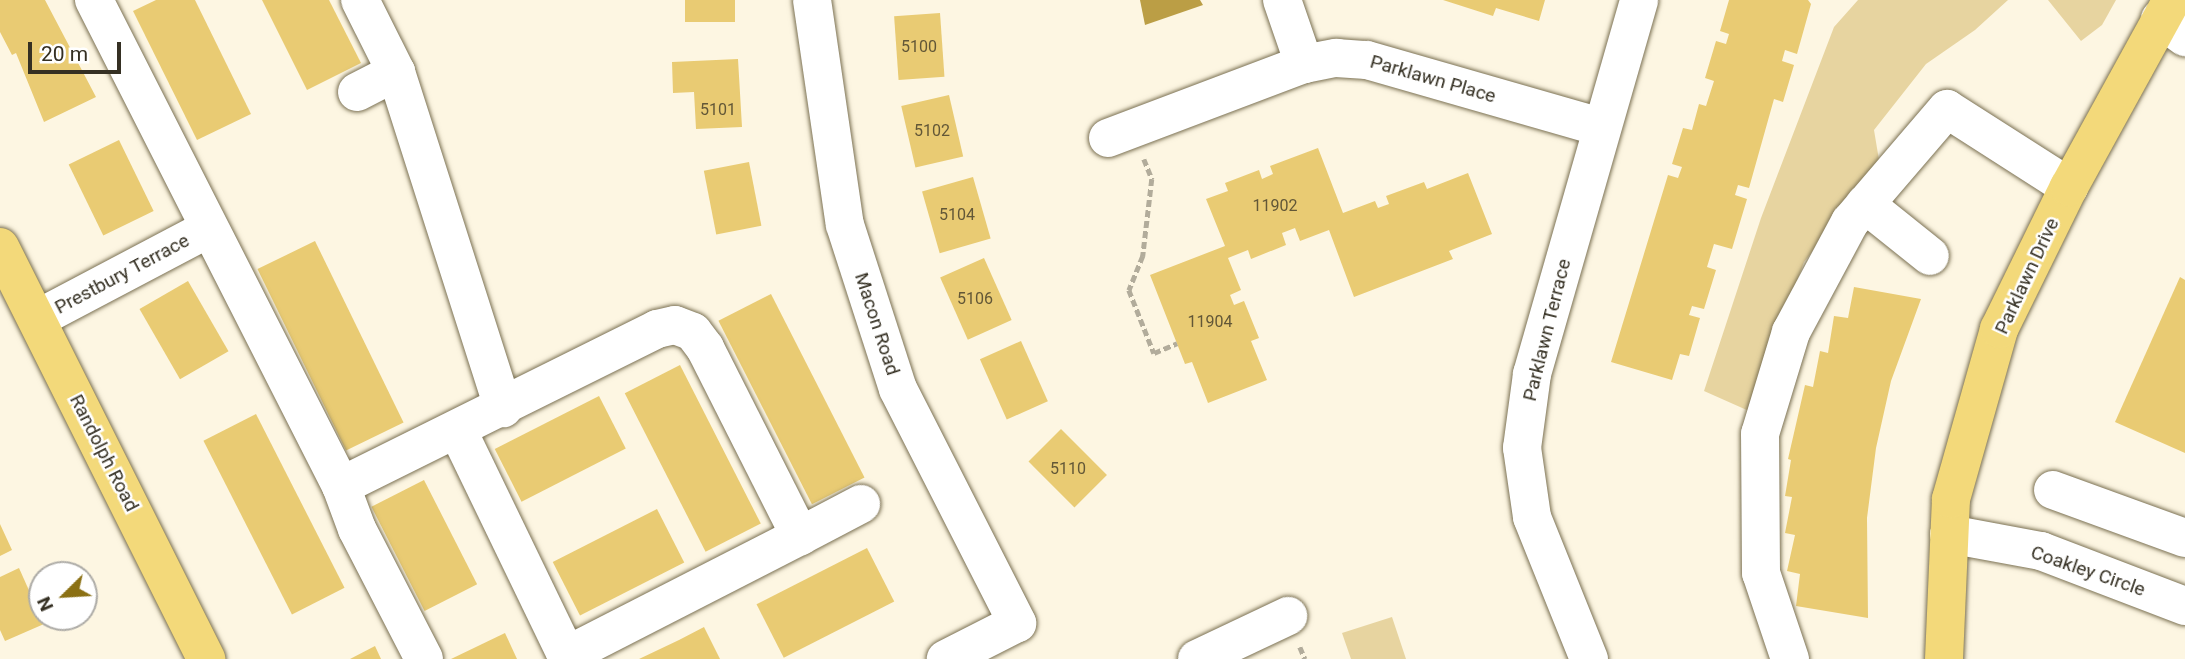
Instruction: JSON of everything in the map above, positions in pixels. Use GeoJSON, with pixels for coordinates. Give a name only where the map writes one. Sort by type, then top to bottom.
{"type":"FeatureCollection","features":[{"type":"Feature","properties":{"kind":"main road","name":"Parklawn Drive"},"geometry":{"type":"LineString","coordinates":[[1944,659],[1951,499],[1999,329],[2069,187],[2172,19]]}},
{"type":"Feature","properties":{"kind":"main road","name":"Randolph Road"},"geometry":{"type":"LineString","coordinates":[[0,247],[206,659]]}},
{"type":"Feature","properties":{"kind":"street"},"geometry":{"type":"LineString","coordinates":[[94,0],[208,229],[341,486],[358,529],[424,659]]}},
{"type":"Feature","properties":{"kind":"street"},"geometry":{"type":"LineString","coordinates":[[360,0],[396,72],[503,408]]}},
{"type":"Feature","properties":{"kind":"street","name":"Macon Road"},"geometry":{"type":"LineString","coordinates":[[813,0],[845,225],[894,376],[1017,623],[946,659]]}},
{"type":"Feature","properties":{"kind":"street"},"geometry":{"type":"LineString","coordinates":[[1282,0],[1304,64]]}},
{"type":"Feature","properties":{"kind":"street","name":"Parklawn Terrace"},"geometry":{"type":"LineString","coordinates":[[1589,659],[1532,517],[1522,448],[1532,374],[1600,127],[1639,0]]}},
{"type":"Feature","properties":{"kind":"street","name":"Parklawn Place"},"geometry":{"type":"LineString","coordinates":[[1121,133],[1304,64],[1336,58],[1367,60],[1600,127]]}},
{"type":"Feature","properties":{"kind":"street"},"geometry":{"type":"LineString","coordinates":[[356,92],[396,72]]}},
{"type":"Feature","properties":{"kind":"street"},"geometry":{"type":"LineString","coordinates":[[1790,659],[1760,573],[1760,434],[1791,332],[1850,222],[1947,109],[2069,187]]}},
{"type":"Feature","properties":{"kind":"street"},"geometry":{"type":"LineString","coordinates":[[1866,204],[1930,257]]}},
{"type":"Feature","properties":{"kind":"street","name":"Prestbury Terrace"},"geometry":{"type":"LineString","coordinates":[[37,319],[208,229]]}},
{"type":"Feature","properties":{"kind":"street"},"geometry":{"type":"LineString","coordinates":[[341,486],[458,431],[657,329],[675,325],[693,332],[705,348],[800,536]]}},
{"type":"Feature","properties":{"kind":"street"},"geometry":{"type":"LineString","coordinates":[[458,431],[567,657],[861,504]]}},
{"type":"Feature","properties":{"kind":"street"},"geometry":{"type":"LineString","coordinates":[[2053,490],[2185,538]]}},
{"type":"Feature","properties":{"kind":"street","name":"Coakley Circle"},"geometry":{"type":"LineString","coordinates":[[1949,534],[2041,551],[2185,606]]}},
{"type":"Feature","properties":{"kind":"street"},"geometry":{"type":"LineString","coordinates":[[1197,659],[1288,616]]}},
{"type":"Feature","properties":{"kind":"path"},"geometry":{"type":"LineString","coordinates":[[1121,133],[1152,179],[1143,256],[1129,290],[1154,353],[1177,343]]}},
{"type":"Feature","properties":{"kind":"shaded area"},"geometry":{"type":"Polygon","coordinates":[[[1140,0],[1200,0],[1203,5],[1145,25],[1140,0]]]}},
{"type":"Feature","properties":{"kind":"shaded area"},"geometry":{"type":"Polygon","coordinates":[[[1858,0],[2008,0],[1975,30],[1926,64],[1874,130],[1880,166],[1804,262],[1749,411],[1704,391],[1761,218],[1834,27],[1858,0]]]}},
{"type":"Feature","properties":{"kind":"shaded area"},"geometry":{"type":"Polygon","coordinates":[[[2048,0],[2116,0],[2102,25],[2081,41],[2048,0]]]}},
{"type":"Feature","properties":{"kind":"shaded area"},"geometry":{"type":"Polygon","coordinates":[[[1392,617],[1406,659],[1351,659],[1342,633],[1392,617]]]}},
{"type":"Feature","properties":{"kind":"building"},"geometry":{"type":"Polygon","coordinates":[[[0,0],[45,0],[96,97],[44,122],[16,53],[12,55],[0,32],[0,0]]]}},
{"type":"Feature","properties":{"kind":"building"},"geometry":{"type":"Polygon","coordinates":[[[156,0],[195,0],[251,114],[197,140],[133,11],[156,0]]]}},
{"type":"Feature","properties":{"kind":"building"},"geometry":{"type":"Polygon","coordinates":[[[262,0],[329,0],[361,63],[307,90],[262,0]]]}},
{"type":"Feature","properties":{"kind":"building"},"geometry":{"type":"Polygon","coordinates":[[[685,0],[735,0],[735,22],[685,22],[685,0]]]}},
{"type":"Feature","properties":{"kind":"building"},"geometry":{"type":"Polygon","coordinates":[[[1443,0],[1545,0],[1539,21],[1496,8],[1493,16],[1443,0]]]}},
{"type":"Feature","properties":{"kind":"building"},"geometry":{"type":"Polygon","coordinates":[[[1729,0],[1808,0],[1811,4],[1797,54],[1785,50],[1782,61],[1794,65],[1783,102],[1774,99],[1749,188],[1738,185],[1735,195],[1747,199],[1732,249],[1714,244],[1707,267],[1716,270],[1704,309],[1692,306],[1689,315],[1700,318],[1689,356],[1680,354],[1672,380],[1611,362],[1668,175],[1678,178],[1682,167],[1672,164],[1683,128],[1692,130],[1699,104],[1706,106],[1714,81],[1705,78],[1716,41],[1726,44],[1729,34],[1720,31],[1729,0]]]}},
{"type":"Feature","properties":{"kind":"building"},"geometry":{"type":"Polygon","coordinates":[[[940,13],[944,77],[899,80],[894,16],[940,13]]]}},
{"type":"Feature","properties":{"kind":"building"},"geometry":{"type":"Polygon","coordinates":[[[738,59],[742,127],[696,129],[694,92],[673,93],[672,62],[738,59]]]}},
{"type":"Feature","properties":{"kind":"building"},"geometry":{"type":"Polygon","coordinates":[[[949,95],[963,156],[915,167],[901,106],[949,95]]]}},
{"type":"Feature","properties":{"kind":"building"},"geometry":{"type":"Polygon","coordinates":[[[119,140],[154,211],[103,236],[69,165],[119,140]]]}},
{"type":"Feature","properties":{"kind":"building"},"geometry":{"type":"Polygon","coordinates":[[[1318,148],[1343,213],[1375,201],[1378,208],[1389,204],[1386,196],[1424,182],[1427,189],[1468,173],[1492,234],[1449,251],[1453,259],[1354,297],[1329,230],[1300,241],[1295,228],[1282,233],[1286,245],[1251,259],[1248,250],[1228,258],[1241,290],[1230,295],[1234,305],[1244,301],[1259,338],[1251,341],[1267,380],[1208,403],[1192,362],[1185,364],[1150,275],[1225,246],[1206,199],[1228,191],[1225,183],[1259,170],[1262,179],[1273,174],[1270,166],[1318,148]]]}},
{"type":"Feature","properties":{"kind":"building"},"geometry":{"type":"Polygon","coordinates":[[[749,162],[761,226],[716,235],[704,171],[749,162]]]}},
{"type":"Feature","properties":{"kind":"building"},"geometry":{"type":"Polygon","coordinates":[[[973,177],[991,239],[940,253],[922,192],[973,177]]]}},
{"type":"Feature","properties":{"kind":"building"},"geometry":{"type":"Polygon","coordinates":[[[315,241],[404,423],[346,451],[257,269],[315,241]]]}},
{"type":"Feature","properties":{"kind":"building"},"geometry":{"type":"Polygon","coordinates":[[[984,258],[1012,320],[968,340],[940,278],[984,258]]]}},
{"type":"Feature","properties":{"kind":"building"},"geometry":{"type":"Polygon","coordinates":[[[2180,277],[2185,280],[2185,453],[2115,422],[2180,277]]]}},
{"type":"Feature","properties":{"kind":"building"},"geometry":{"type":"Polygon","coordinates":[[[188,281],[228,351],[180,379],[140,309],[188,281]]]}},
{"type":"Feature","properties":{"kind":"building"},"geometry":{"type":"Polygon","coordinates":[[[1854,287],[1921,299],[1891,381],[1876,448],[1867,518],[1868,618],[1796,606],[1800,574],[1787,571],[1795,535],[1785,533],[1792,497],[1785,496],[1791,460],[1788,459],[1805,385],[1813,387],[1820,351],[1828,353],[1834,316],[1848,318],[1854,287]]]}},
{"type":"Feature","properties":{"kind":"building"},"geometry":{"type":"Polygon","coordinates":[[[771,294],[865,478],[812,504],[718,321],[771,294]]]}},
{"type":"Feature","properties":{"kind":"building"},"geometry":{"type":"Polygon","coordinates":[[[1021,341],[1048,401],[1007,420],[980,359],[1021,341]]]}},
{"type":"Feature","properties":{"kind":"building"},"geometry":{"type":"Polygon","coordinates":[[[680,365],[761,524],[706,552],[625,393],[680,365]]]}},
{"type":"Feature","properties":{"kind":"building"},"geometry":{"type":"Polygon","coordinates":[[[599,396],[626,449],[522,502],[495,449],[599,396]]]}},
{"type":"Feature","properties":{"kind":"building"},"geometry":{"type":"Polygon","coordinates":[[[256,414],[345,588],[292,615],[203,441],[256,414]]]}},
{"type":"Feature","properties":{"kind":"building"},"geometry":{"type":"Polygon","coordinates":[[[1061,429],[1107,475],[1074,507],[1028,462],[1061,429]]]}},
{"type":"Feature","properties":{"kind":"building"},"geometry":{"type":"Polygon","coordinates":[[[424,480],[477,584],[425,611],[371,507],[424,480]]]}},
{"type":"Feature","properties":{"kind":"building"},"geometry":{"type":"Polygon","coordinates":[[[657,509],[684,562],[580,616],[553,562],[657,509]]]}},
{"type":"Feature","properties":{"kind":"building"},"geometry":{"type":"Polygon","coordinates":[[[0,524],[12,550],[0,556],[0,524]]]}},
{"type":"Feature","properties":{"kind":"building"},"geometry":{"type":"Polygon","coordinates":[[[867,548],[894,601],[784,658],[757,604],[867,548]]]}},
{"type":"Feature","properties":{"kind":"building"},"geometry":{"type":"Polygon","coordinates":[[[19,568],[28,588],[28,631],[5,641],[0,630],[0,577],[19,568]]]}},
{"type":"Feature","properties":{"kind":"building"},"geometry":{"type":"Polygon","coordinates":[[[704,627],[720,659],[639,659],[679,640],[704,627]]]}},
{"type":"Feature","properties":{"kind":"building"},"geometry":{"type":"Polygon","coordinates":[[[505,633],[517,659],[451,659],[505,633]]]}},
{"type":"Feature","properties":{"kind":"building"},"geometry":{"type":"Polygon","coordinates":[[[375,646],[381,659],[350,659],[375,646]]]}}]}
